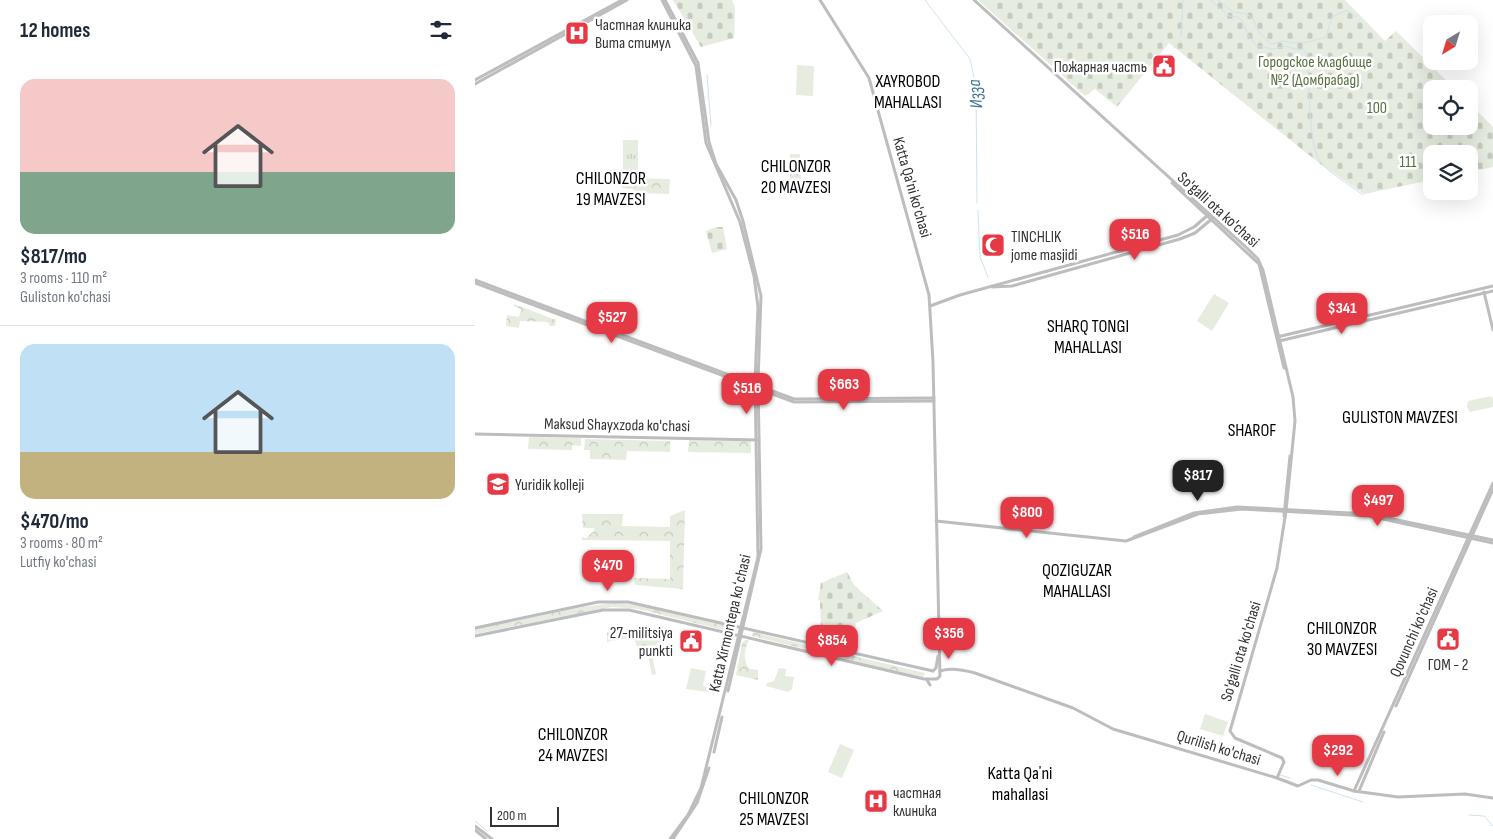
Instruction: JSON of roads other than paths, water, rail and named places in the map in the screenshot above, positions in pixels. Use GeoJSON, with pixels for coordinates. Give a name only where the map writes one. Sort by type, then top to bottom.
{"type":"FeatureCollection","features":[{"type":"Feature","properties":{"kind":"main road"},"geometry":{"type":"LineString","coordinates":[[475,80],[622,0]]}},
{"type":"Feature","properties":{"kind":"main road"},"geometry":{"type":"LineString","coordinates":[[475,84],[627,0]]}},
{"type":"Feature","properties":{"kind":"main road","name":"Katta Xirmontepa koʻchasi"},"geometry":{"type":"LineString","coordinates":[[663,0],[698,63],[708,141],[716,164],[736,200],[751,251],[761,307],[757,388]]}},
{"type":"Feature","properties":{"kind":"main road","name":"Katta Xirmontepa koʻchasi"},"geometry":{"type":"LineString","coordinates":[[663,0],[695,62],[706,143],[714,164],[733,201],[754,276],[758,307],[757,388],[761,549],[703,789],[690,816],[671,839]]}},
{"type":"Feature","properties":{"kind":"main road","name":"Katta Qa'ni ko'chasi"},"geometry":{"type":"LineString","coordinates":[[820,0],[867,74],[922,266],[930,306],[934,399],[939,648]]}},
{"type":"Feature","properties":{"kind":"main road","name":"So'galli ota ko'chasi"},"geometry":{"type":"LineString","coordinates":[[972,0],[1207,216],[1213,219],[1261,263],[1293,416],[1285,510],[1275,579],[1231,732],[1235,738],[1283,760],[1277,778]]}},
{"type":"Feature","properties":{"kind":"main road"},"geometry":{"type":"LineString","coordinates":[[930,306],[1018,278],[1177,235],[1207,216],[1208,223]]}},
{"type":"Feature","properties":{"kind":"main road"},"geometry":{"type":"LineString","coordinates":[[989,287],[1019,284],[1185,238],[1213,219]]}},
{"type":"Feature","properties":{"kind":"main road"},"geometry":{"type":"LineString","coordinates":[[1092,258],[1094,263]]}},
{"type":"Feature","properties":{"kind":"main road"},"geometry":{"type":"LineString","coordinates":[[1018,278],[1019,284]]}},
{"type":"Feature","properties":{"kind":"main road"},"geometry":{"type":"LineString","coordinates":[[475,282],[757,388],[803,400],[934,399]]}},
{"type":"Feature","properties":{"kind":"main road"},"geometry":{"type":"LineString","coordinates":[[1459,296],[1475,295],[1493,286]]}},
{"type":"Feature","properties":{"kind":"main road"},"geometry":{"type":"LineString","coordinates":[[1278,339],[1459,296],[1493,290]]}},
{"type":"Feature","properties":{"kind":"main road"},"geometry":{"type":"LineString","coordinates":[[1485,291],[1493,330]]}},
{"type":"Feature","properties":{"kind":"main road"},"geometry":{"type":"LineString","coordinates":[[1485,291],[1493,322]]}},
{"type":"Feature","properties":{"kind":"main road"},"geometry":{"type":"LineString","coordinates":[[1475,295],[1486,300]]}},
{"type":"Feature","properties":{"kind":"main road","name":"Maksud Shayxzoda ko'chasi"},"geometry":{"type":"LineString","coordinates":[[475,434],[758,440]]}},
{"type":"Feature","properties":{"kind":"main road","name":"Qovunchi ko'chasi"},"geometry":{"type":"LineString","coordinates":[[1359,792],[1365,774],[1493,483]]}},
{"type":"Feature","properties":{"kind":"main road","name":"Qovunchi ko'chasi"},"geometry":{"type":"LineString","coordinates":[[1354,791],[1493,489]]}},
{"type":"Feature","properties":{"kind":"main road"},"geometry":{"type":"LineString","coordinates":[[1118,540],[1135,537],[1205,510],[1232,507],[1373,517],[1493,541]]}},
{"type":"Feature","properties":{"kind":"main road"},"geometry":{"type":"LineString","coordinates":[[936,521],[1129,541],[1198,514],[1237,509],[1285,510]]}},
{"type":"Feature","properties":{"kind":"main road"},"geometry":{"type":"LineString","coordinates":[[475,628],[611,601],[650,605],[742,628],[936,671],[945,669]]}},
{"type":"Feature","properties":{"kind":"main road"},"geometry":{"type":"LineString","coordinates":[[475,636],[615,609],[642,612],[926,680],[940,677],[936,671],[939,648]]}},
{"type":"Feature","properties":{"kind":"main road"},"geometry":{"type":"LineString","coordinates":[[936,679],[932,676],[940,666],[939,648]]}},
{"type":"Feature","properties":{"kind":"main road","name":"Qurilish ko'chasi"},"geometry":{"type":"LineString","coordinates":[[940,666],[945,669],[975,673],[1073,708],[1113,729],[1298,786],[1311,780],[1318,780],[1359,792],[1409,797],[1465,794],[1493,798]]}},
{"type":"Feature","properties":{"kind":"main road"},"geometry":{"type":"LineString","coordinates":[[926,680],[930,685]]}},
{"type":"Feature","properties":{"kind":"main road"},"geometry":{"type":"LineString","coordinates":[[475,826],[491,839]]}},
{"type":"Feature","properties":{"kind":"main road"},"geometry":{"type":"LineString","coordinates":[[475,830],[486,839]]}},
{"type":"Feature","properties":{"kind":"waterway","name":"Изза"},"geometry":{"type":"LineString","coordinates":[[925,0],[970,59],[976,86],[977,203]]}},
{"type":"Feature","properties":{"kind":"waterway"},"geometry":{"type":"LineString","coordinates":[[1181,37],[1183,0]]}},
{"type":"Feature","properties":{"kind":"waterway"},"geometry":{"type":"LineString","coordinates":[[1210,0],[1229,16],[1238,17],[1242,20],[1248,35],[1257,46],[1274,49],[1286,46],[1298,50],[1303,49],[1306,53],[1311,129],[1318,157],[1327,169],[1363,195]]}},
{"type":"Feature","properties":{"kind":"waterway"},"geometry":{"type":"LineString","coordinates":[[1218,0],[1233,12],[1247,14],[1253,19],[1260,34],[1271,44],[1283,41],[1293,43],[1308,42],[1326,37],[1332,17],[1347,10],[1356,17]]}},
{"type":"Feature","properties":{"kind":"waterway"},"geometry":{"type":"LineString","coordinates":[[1174,48],[1179,43]]}},
{"type":"Feature","properties":{"kind":"waterway"},"geometry":{"type":"LineString","coordinates":[[707,75],[711,125]]}},
{"type":"Feature","properties":{"kind":"waterway","name":"Изза"},"geometry":{"type":"LineString","coordinates":[[978,210],[980,257],[988,277]]}},
{"type":"Feature","properties":{"kind":"waterway"},"geometry":{"type":"LineString","coordinates":[[1280,775],[1290,778]]}},
{"type":"Feature","properties":{"kind":"waterway"},"geometry":{"type":"LineString","coordinates":[[1311,785],[1363,802]]}},
{"type":"Feature","properties":{"kind":"waterway"},"geometry":{"type":"LineString","coordinates":[[1469,815],[1484,816],[1493,826]]}},
{"type":"Feature","properties":{"kind":"waterway"},"geometry":{"type":"LineString","coordinates":[[475,821],[487,831]]}},
{"type":"Feature","properties":{"kind":"place","name":"Частная клиника Вита стимул"},"geometry":{"type":"Point","coordinates":[577,33]}},
{"type":"Feature","properties":{"kind":"place","name":"Пожарная часть"},"geometry":{"type":"Point","coordinates":[1164,66]}},
{"type":"Feature","properties":{"kind":"place","name":"TINCHLIK jome masjidi"},"geometry":{"type":"Point","coordinates":[993,245]}},
{"type":"Feature","properties":{"kind":"place","name":"Yuridik kolleji"},"geometry":{"type":"Point","coordinates":[498,484]}},
{"type":"Feature","properties":{"kind":"place","name":"ГОМ - 2"},"geometry":{"type":"Point","coordinates":[1448,639]}},
{"type":"Feature","properties":{"kind":"place","name":"27-militsiya punkti"},"geometry":{"type":"Point","coordinates":[691,641]}},
{"type":"Feature","properties":{"kind":"place","name":"частная клиника"},"geometry":{"type":"Point","coordinates":[876,801]}},
{"type":"Feature","properties":{"kind":"district","name":"XAYROBOD MAHALLASI"},"geometry":{"type":"Point","coordinates":[908,91]}},
{"type":"Feature","properties":{"kind":"district","name":"CHILONZOR 20 MAVZESI"},"geometry":{"type":"Point","coordinates":[796,176]}},
{"type":"Feature","properties":{"kind":"district","name":"CHILONZOR 19 MAVZESI"},"geometry":{"type":"Point","coordinates":[611,188]}},
{"type":"Feature","properties":{"kind":"district","name":"SHARQ TONGI MAHALLASI"},"geometry":{"type":"Point","coordinates":[1088,336]}},
{"type":"Feature","properties":{"kind":"district","name":"GULISTON MAVZESI"},"geometry":{"type":"Point","coordinates":[1400,417]}},
{"type":"Feature","properties":{"kind":"district","name":"SHAROF"},"geometry":{"type":"Point","coordinates":[1252,430]}},
{"type":"Feature","properties":{"kind":"district","name":"QOZIGUZAR MAHALLASI"},"geometry":{"type":"Point","coordinates":[1077,580]}},
{"type":"Feature","properties":{"kind":"district","name":"CHILONZOR 30 MAVZESI"},"geometry":{"type":"Point","coordinates":[1342,638]}},
{"type":"Feature","properties":{"kind":"district","name":"CHILONZOR 24 MAVZESI"},"geometry":{"type":"Point","coordinates":[573,744]}},
{"type":"Feature","properties":{"kind":"district","name":"Katta Qaʼni mahallasi"},"geometry":{"type":"Point","coordinates":[1020,783]}},
{"type":"Feature","properties":{"kind":"district","name":"CHILONZOR 25 MAVZESI"},"geometry":{"type":"Point","coordinates":[774,808]}},
{"type":"Feature","properties":{"kind":"park label","name":"Городское кладбище №2 (Домбрабад)"},"geometry":{"type":"Point","coordinates":[1315,70]}},
{"type":"Feature","properties":{"kind":"park label","name":"100"},"geometry":{"type":"Point","coordinates":[1377,107]}},
{"type":"Feature","properties":{"kind":"park label","name":"111"},"geometry":{"type":"Point","coordinates":[1408,161]}}]}
